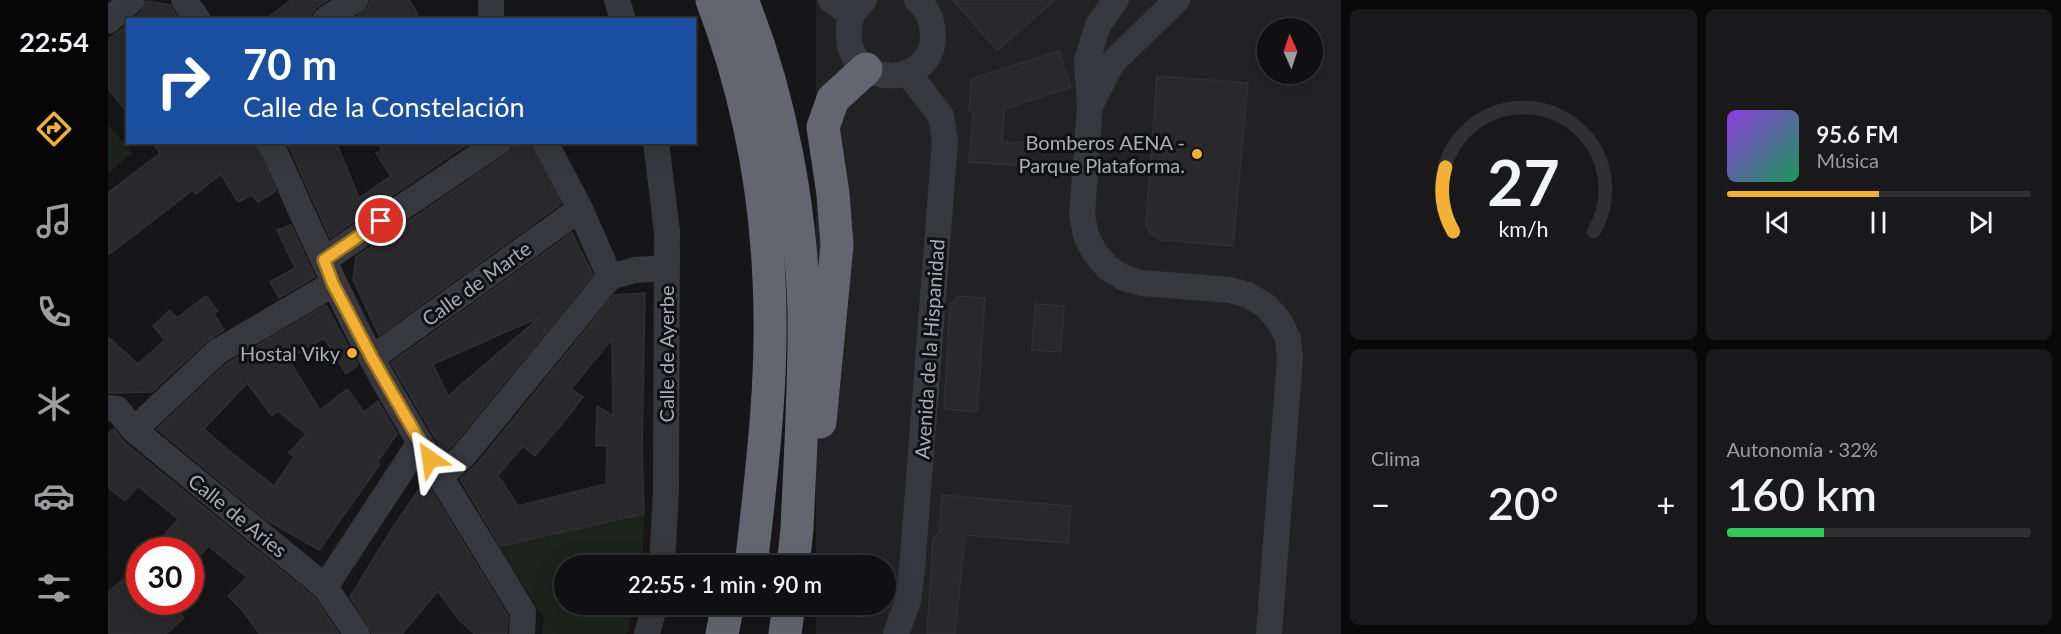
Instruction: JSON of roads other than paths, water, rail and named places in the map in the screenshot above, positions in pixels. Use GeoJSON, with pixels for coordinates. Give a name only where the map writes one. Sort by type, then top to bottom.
{"type":"FeatureCollection","features":[{"type":"Feature","properties":{"kind":"highway"},"geometry":{"type":"LineString","coordinates":[[712,0],[737,77],[752,135],[762,198],[768,268],[770,346],[766,421],[752,555]]}},
{"type":"Feature","properties":{"kind":"highway"},"geometry":{"type":"LineString","coordinates":[[742,0],[766,70],[781,131],[793,196],[799,246],[804,311],[794,555]]}},
{"type":"Feature","properties":{"kind":"highway"},"geometry":{"type":"LineString","coordinates":[[797,529],[813,475],[822,410],[837,245],[833,194],[823,127],[833,99],[866,69]]}},
{"type":"Feature","properties":{"kind":"highway"},"geometry":{"type":"LineString","coordinates":[[745,555],[755,531]]}},
{"type":"Feature","properties":{"kind":"highway"},"geometry":{"type":"LineString","coordinates":[[722,634],[726,615]]}},
{"type":"Feature","properties":{"kind":"highway"},"geometry":{"type":"LineString","coordinates":[[743,634],[745,615]]}},
{"type":"Feature","properties":{"kind":"highway"},"geometry":{"type":"LineString","coordinates":[[785,634],[788,615]]}},
{"type":"Feature","properties":{"kind":"street"},"geometry":{"type":"LineString","coordinates":[[108,21],[132,0]]}},
{"type":"Feature","properties":{"kind":"street"},"geometry":{"type":"LineString","coordinates":[[184,0],[197,18]]}},
{"type":"Feature","properties":{"kind":"street"},"geometry":{"type":"LineString","coordinates":[[328,18],[355,0]]}},
{"type":"Feature","properties":{"kind":"street"},"geometry":{"type":"LineString","coordinates":[[491,0],[491,18]]}},
{"type":"Feature","properties":{"kind":"street"},"geometry":{"type":"LineString","coordinates":[[617,0],[622,18]]}},
{"type":"Feature","properties":{"kind":"street"},"geometry":{"type":"LineString","coordinates":[[831,0],[858,7],[848,29],[849,44],[855,58],[866,69],[879,75],[894,76],[908,73],[920,65],[928,55],[933,42],[930,15],[916,0]]}},
{"type":"Feature","properties":{"kind":"street"},"geometry":{"type":"LineString","coordinates":[[1116,0],[1098,25],[1087,61],[1090,106],[1082,214],[1086,236],[1095,253],[1108,268],[1124,278],[1142,283],[1230,290],[1248,295],[1266,306],[1280,322],[1288,339],[1290,358],[1269,634]]}},
{"type":"Feature","properties":{"kind":"street"},"geometry":{"type":"LineString","coordinates":[[1090,106],[1112,63],[1177,0]]}},
{"type":"Feature","properties":{"kind":"street","name":"Avenida de la Hispanidad"},"geometry":{"type":"LineString","coordinates":[[896,634],[908,602],[912,569],[945,141],[941,116],[908,73]]}},
{"type":"Feature","properties":{"kind":"street"},"geometry":{"type":"LineString","coordinates":[[271,144],[333,284],[419,444],[440,474],[523,623]]}},
{"type":"Feature","properties":{"kind":"street"},"geometry":{"type":"LineString","coordinates":[[324,260],[496,144]]}},
{"type":"Feature","properties":{"kind":"street"},"geometry":{"type":"LineString","coordinates":[[546,144],[580,209],[610,277]]}},
{"type":"Feature","properties":{"kind":"street","name":"Calle de Ayerbe"},"geometry":{"type":"LineString","coordinates":[[656,144],[667,232],[666,490],[663,555]]}},
{"type":"Feature","properties":{"kind":"street","name":"Calle de Marte"},"geometry":{"type":"LineString","coordinates":[[372,358],[580,209]]}},
{"type":"Feature","properties":{"kind":"street"},"geometry":{"type":"LineString","coordinates":[[440,474],[464,455],[610,277],[635,270],[666,268]]}},
{"type":"Feature","properties":{"kind":"street"},"geometry":{"type":"LineString","coordinates":[[134,430],[217,352],[333,284]]}},
{"type":"Feature","properties":{"kind":"street","name":"Calle de Aries"},"geometry":{"type":"LineString","coordinates":[[108,408],[117,409],[134,430],[325,587],[357,634]]}},
{"type":"Feature","properties":{"kind":"street"},"geometry":{"type":"LineString","coordinates":[[325,587],[419,444]]}},
{"type":"Feature","properties":{"kind":"street"},"geometry":{"type":"LineString","coordinates":[[647,634],[652,615]]}},
{"type":"Feature","properties":{"kind":"place","name":"Bomberos AENA - Parque Plataforma."},"geometry":{"type":"Point","coordinates":[1197,154]}},
{"type":"Feature","properties":{"kind":"place","name":"Hostal Viky"},"geometry":{"type":"Point","coordinates":[352,353]}}]}
